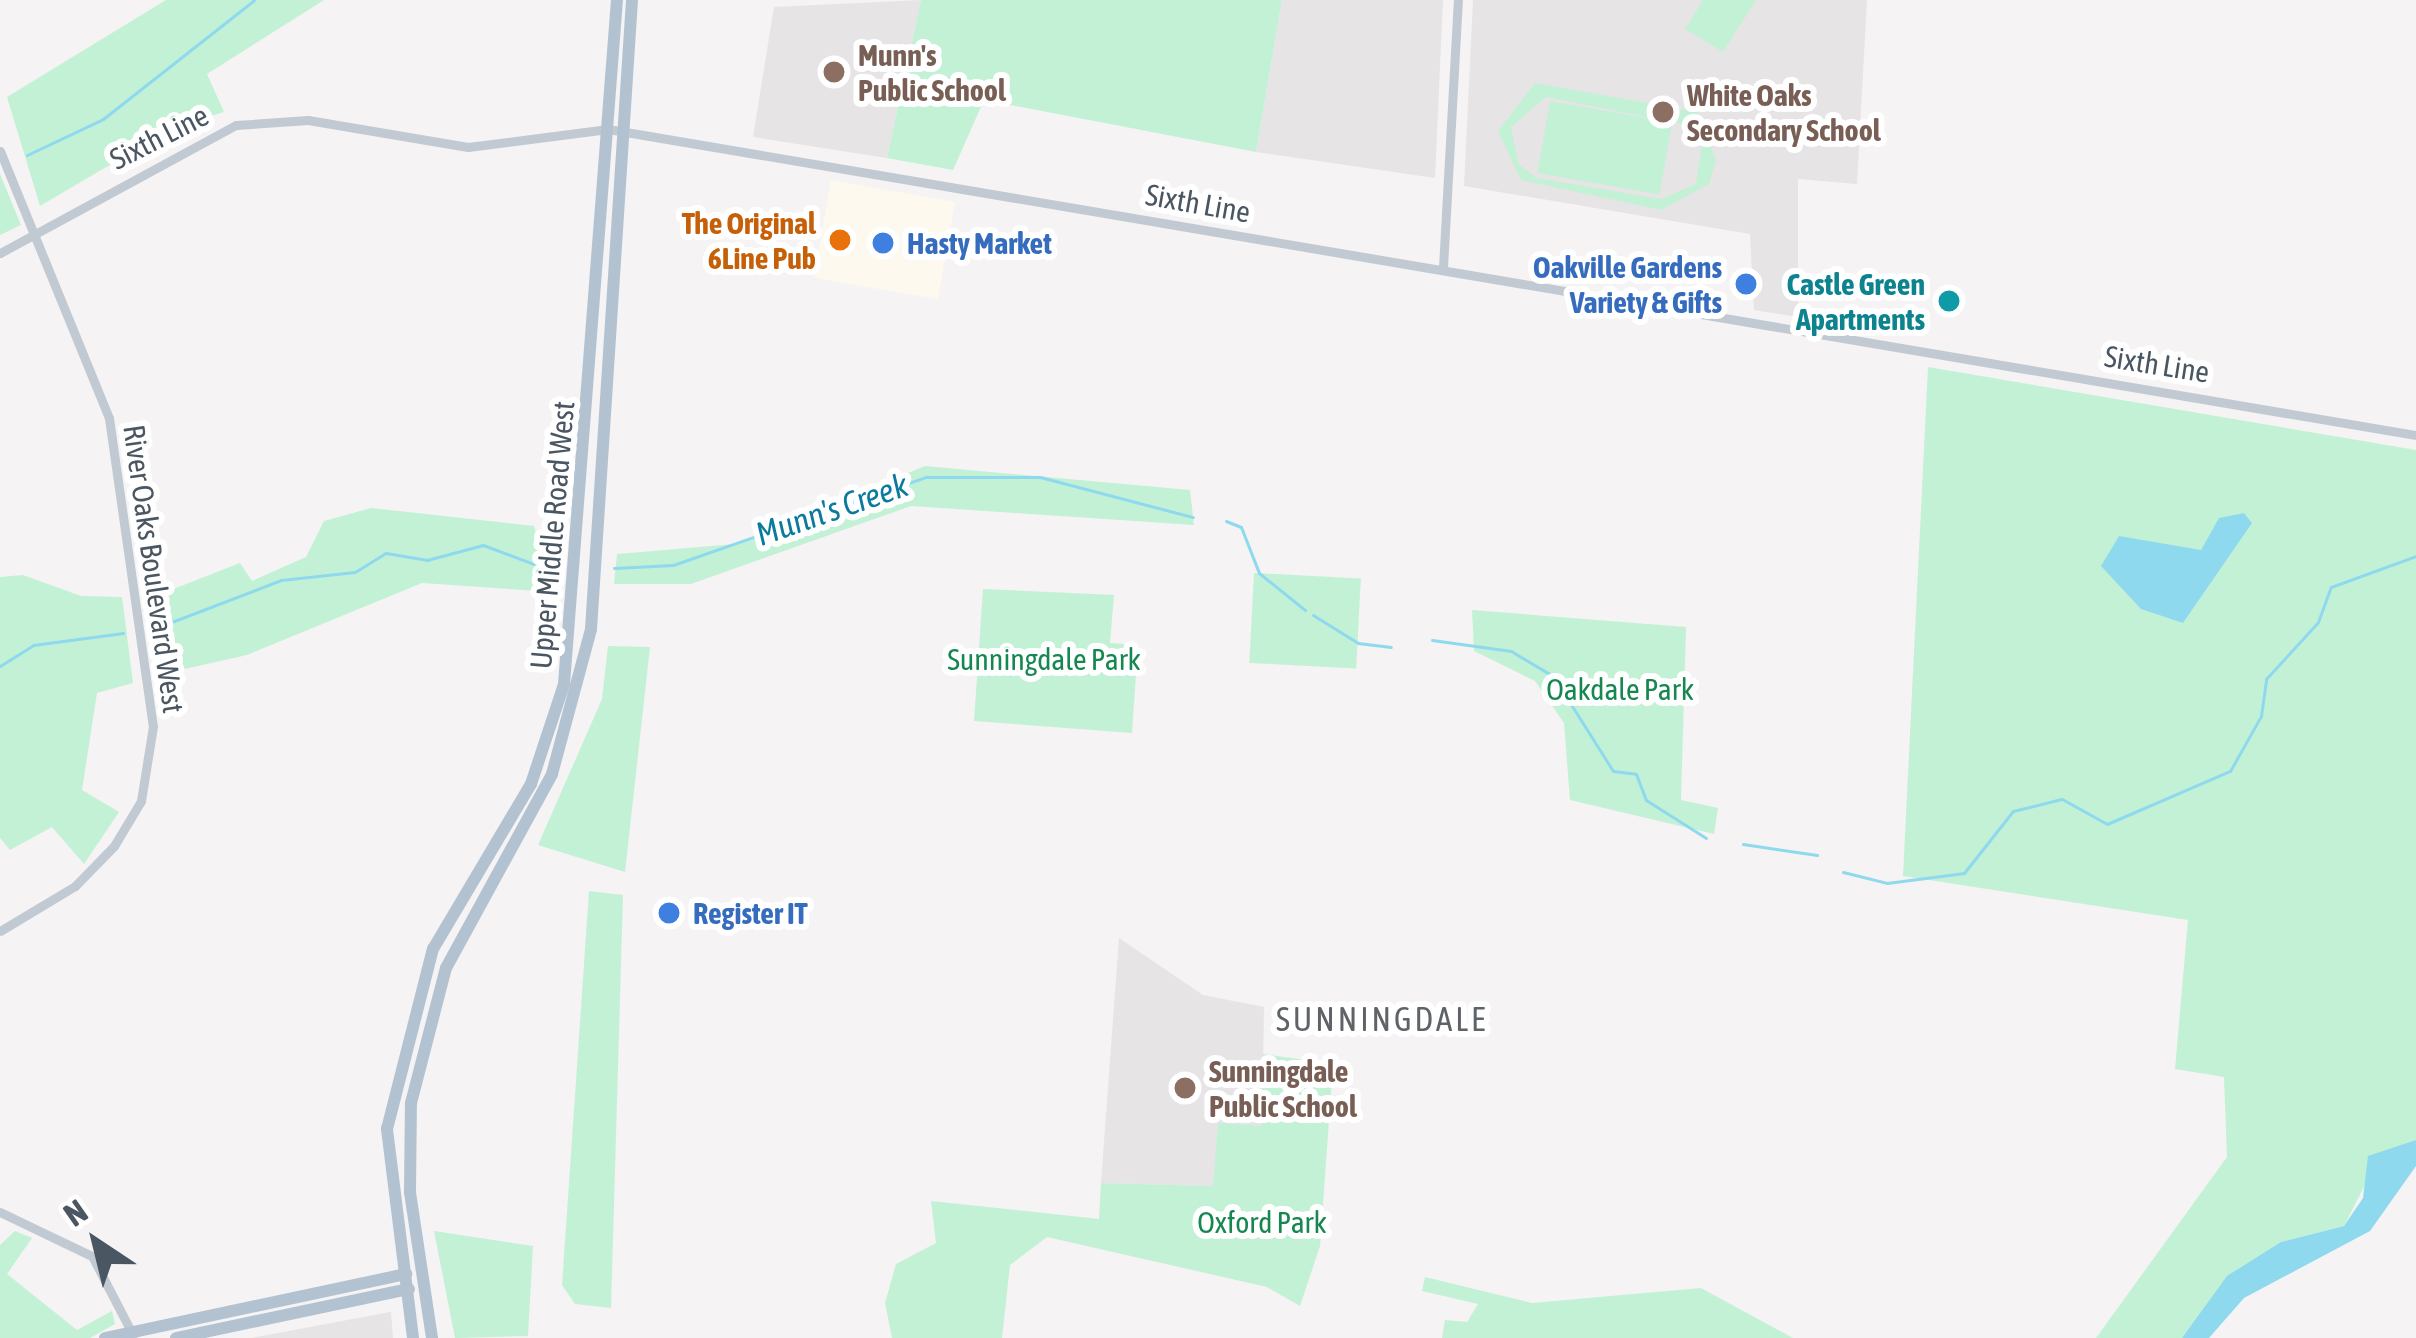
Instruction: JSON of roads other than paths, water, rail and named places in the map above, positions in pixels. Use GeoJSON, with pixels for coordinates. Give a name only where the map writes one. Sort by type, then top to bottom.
{"type":"FeatureCollection","features":[{"type":"Feature","properties":{"kind":"main road","name":"Upper Middle Road West"},"geometry":{"type":"LineString","coordinates":[[413,1338],[386,1161],[400,1048],[434,949],[531,784],[564,684],[617,0]]}},
{"type":"Feature","properties":{"kind":"main road","name":"Upper Middle Road West"},"geometry":{"type":"LineString","coordinates":[[432,1338],[407,1154],[424,1031],[463,932],[552,774],[591,629],[632,0]]}},
{"type":"Feature","properties":{"kind":"main road"},"geometry":{"type":"LineString","coordinates":[[105,1338],[400,1275],[421,1279]]}},
{"type":"Feature","properties":{"kind":"main road"},"geometry":{"type":"LineString","coordinates":[[176,1338],[404,1290],[421,1279]]}},
{"type":"Feature","properties":{"kind":"street"},"geometry":{"type":"LineString","coordinates":[[1443,267],[1458,0]]}},
{"type":"Feature","properties":{"kind":"street","name":"Sixth Line"},"geometry":{"type":"LineString","coordinates":[[0,253],[236,125],[308,120],[468,146],[608,129],[2416,435]]}},
{"type":"Feature","properties":{"kind":"street","name":"River Oaks Boulevard West"},"geometry":{"type":"LineString","coordinates":[[0,152],[110,418],[153,726],[141,801],[114,846],[75,886],[0,931]]}},
{"type":"Feature","properties":{"kind":"street"},"geometry":{"type":"LineString","coordinates":[[0,1212],[92,1256],[132,1332]]}},
{"type":"Feature","properties":{"kind":"water"},"geometry":{"type":"Polygon","coordinates":[[[2244,513],[2252,523],[2183,623],[2141,609],[2101,566],[2119,536],[2201,550],[2219,518],[2244,513]]]}},
{"type":"Feature","properties":{"kind":"water"},"geometry":{"type":"Polygon","coordinates":[[[2416,1140],[2416,1166],[2370,1231],[2244,1298],[2209,1338],[2182,1338],[2227,1276],[2281,1242],[2344,1226],[2363,1198],[2368,1156],[2416,1140]]]}},
{"type":"Feature","properties":{"kind":"waterway"},"geometry":{"type":"LineString","coordinates":[[27,155],[103,119],[254,0]]}},
{"type":"Feature","properties":{"kind":"waterway","name":"Munn's Creek"},"geometry":{"type":"LineString","coordinates":[[614,568],[673,565],[926,477],[1040,477],[1193,517]]}},
{"type":"Feature","properties":{"kind":"waterway","name":"Munn's Creek"},"geometry":{"type":"LineString","coordinates":[[1226,521],[1241,527],[1259,573],[1305,610]]}},
{"type":"Feature","properties":{"kind":"waterway","name":"Munn's Creek"},"geometry":{"type":"LineString","coordinates":[[156,628],[281,580],[355,572],[386,553],[427,560],[483,545],[563,575]]}},
{"type":"Feature","properties":{"kind":"waterway","name":"Munn's Creek"},"geometry":{"type":"LineString","coordinates":[[1843,872],[1887,883],[1964,873],[2013,811],[2062,799],[2107,824],[2230,771],[2261,716],[2266,679],[2318,622],[2331,587],[2416,556]]}},
{"type":"Feature","properties":{"kind":"waterway","name":"Munn's Creek"},"geometry":{"type":"LineString","coordinates":[[1313,615],[1358,643],[1391,647]]}},
{"type":"Feature","properties":{"kind":"waterway","name":"Munn's Creek"},"geometry":{"type":"LineString","coordinates":[[0,666],[33,645],[123,633]]}},
{"type":"Feature","properties":{"kind":"waterway","name":"Munn's Creek"},"geometry":{"type":"LineString","coordinates":[[1432,640],[1511,651],[1553,676],[1613,771],[1636,774],[1646,800],[1706,838]]}},
{"type":"Feature","properties":{"kind":"waterway","name":"Munn's Creek"},"geometry":{"type":"LineString","coordinates":[[1743,844],[1817,855]]}},
{"type":"Feature","properties":{"kind":"place","name":"Munn's Public School"},"geometry":{"type":"Point","coordinates":[834,72]}},
{"type":"Feature","properties":{"kind":"place","name":"White Oaks Secondary School"},"geometry":{"type":"Point","coordinates":[1663,112]}},
{"type":"Feature","properties":{"kind":"place","name":"The Original 6Line Pub"},"geometry":{"type":"Point","coordinates":[840,240]}},
{"type":"Feature","properties":{"kind":"place","name":"Hasty Market"},"geometry":{"type":"Point","coordinates":[883,243]}},
{"type":"Feature","properties":{"kind":"place","name":"Oakville Gardens Variety & Gifts"},"geometry":{"type":"Point","coordinates":[1746,284]}},
{"type":"Feature","properties":{"kind":"place","name":"Castle Green Apartments"},"geometry":{"type":"Point","coordinates":[1949,301]}},
{"type":"Feature","properties":{"kind":"place","name":"Register IT"},"geometry":{"type":"Point","coordinates":[669,913]}},
{"type":"Feature","properties":{"kind":"place","name":"Sunningdale Public School"},"geometry":{"type":"Point","coordinates":[1185,1088]}},
{"type":"Feature","properties":{"kind":"district","name":"SUNNINGDALE"},"geometry":{"type":"Point","coordinates":[1382,1020]}},
{"type":"Feature","properties":{"kind":"park label","name":"Sunningdale Park"},"geometry":{"type":"Point","coordinates":[1044,659]}},
{"type":"Feature","properties":{"kind":"park label","name":"Oakdale Park"},"geometry":{"type":"Point","coordinates":[1620,689]}},
{"type":"Feature","properties":{"kind":"park label","name":"Oxford Park"},"geometry":{"type":"Point","coordinates":[1262,1222]}}]}
